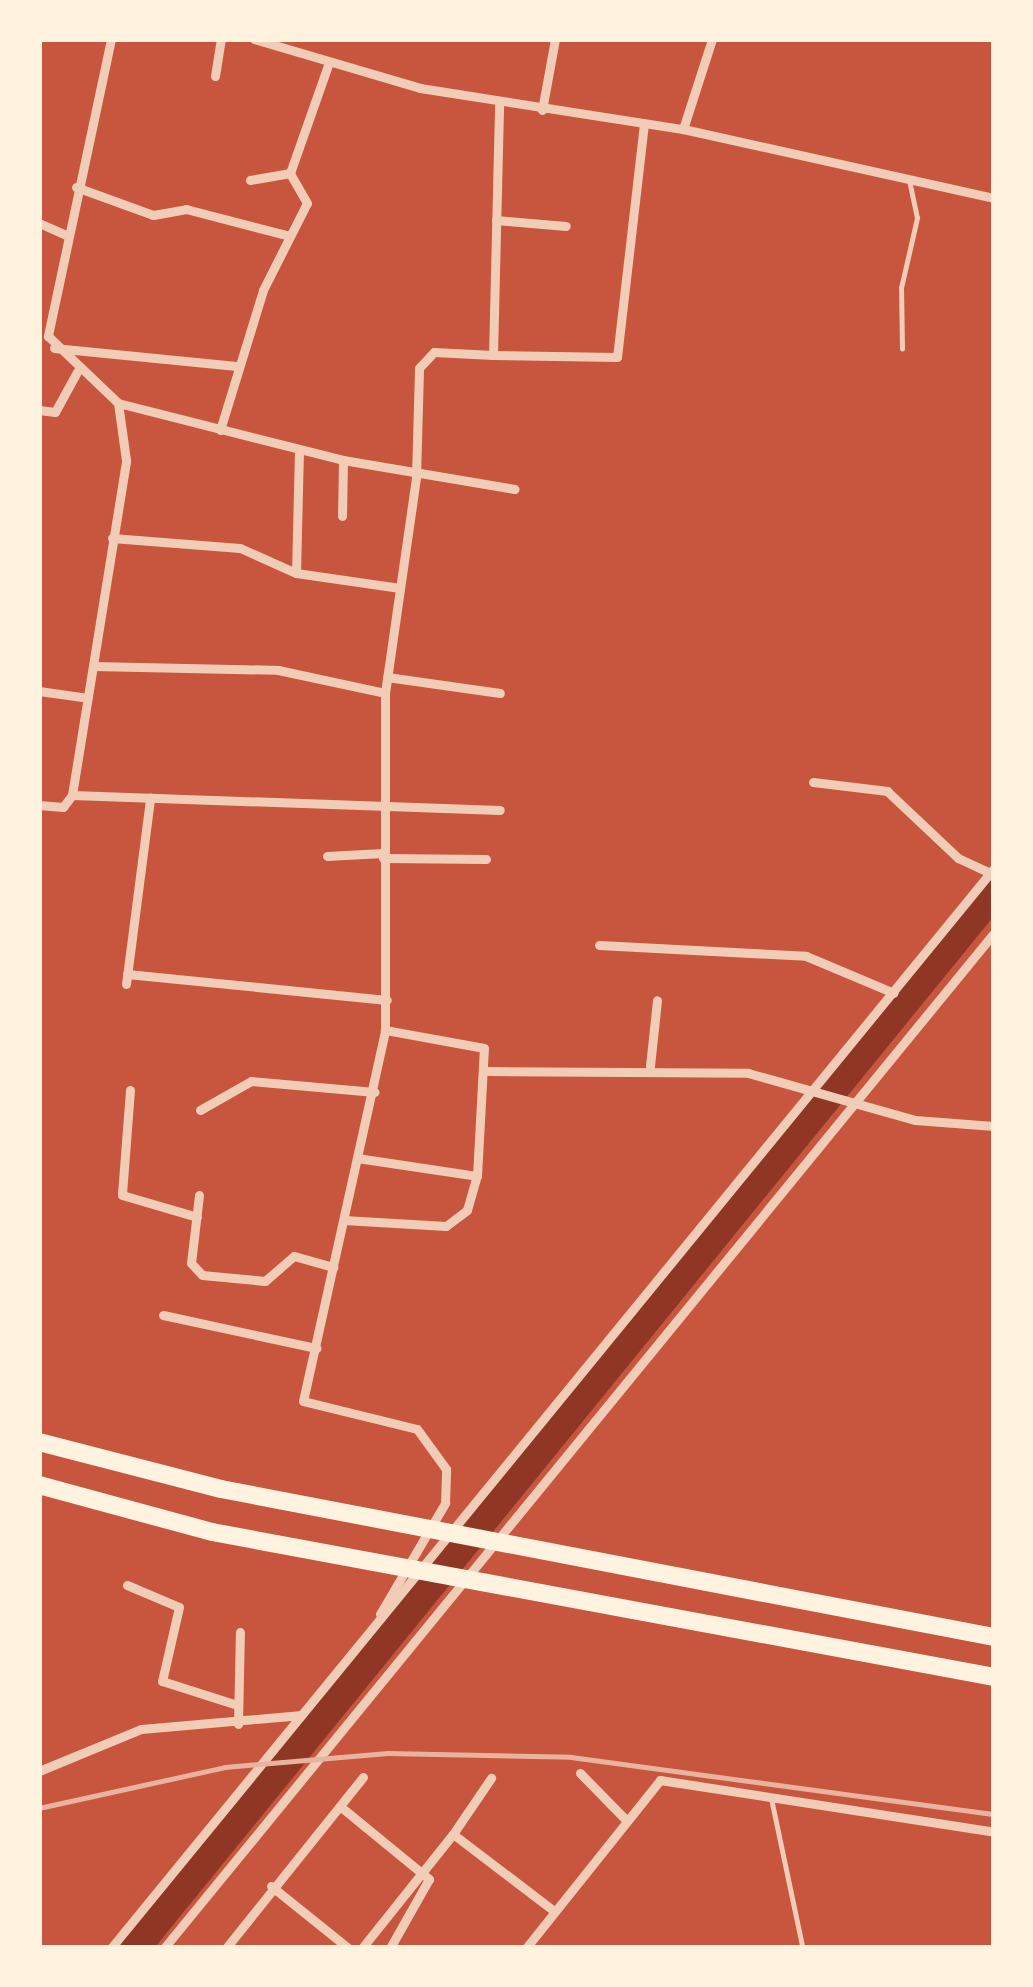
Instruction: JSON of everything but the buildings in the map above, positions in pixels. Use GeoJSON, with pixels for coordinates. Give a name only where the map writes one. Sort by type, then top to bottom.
{"type":"FeatureCollection","features":[{"type":"Feature","properties":{"kind":"highway"},"geometry":{"type":"LineString","coordinates":[[39,1442],[399,1523],[994,1637]]}},
{"type":"Feature","properties":{"kind":"highway"},"geometry":{"type":"LineString","coordinates":[[39,1485],[496,1588],[994,1677]]}},
{"type":"Feature","properties":{"kind":"street"},"geometry":{"type":"LineString","coordinates":[[111,39],[43,313],[54,348],[76,372],[118,403],[416,477],[515,490]]}},
{"type":"Feature","properties":{"kind":"street"},"geometry":{"type":"LineString","coordinates":[[214,76],[221,39]]}},
{"type":"Feature","properties":{"kind":"street"},"geometry":{"type":"LineString","coordinates":[[254,39],[500,103],[683,129],[910,184],[994,198]]}},
{"type":"Feature","properties":{"kind":"street"},"geometry":{"type":"LineString","coordinates":[[542,110],[555,39]]}},
{"type":"Feature","properties":{"kind":"street"},"geometry":{"type":"LineString","coordinates":[[683,129],[712,39]]}},
{"type":"Feature","properties":{"kind":"street"},"geometry":{"type":"LineString","coordinates":[[220,430],[238,366],[307,203],[290,173],[329,62]]}},
{"type":"Feature","properties":{"kind":"street"},"geometry":{"type":"LineString","coordinates":[[493,356],[500,103]]}},
{"type":"Feature","properties":{"kind":"street"},"geometry":{"type":"LineString","coordinates":[[380,1615],[445,1504],[446,1469],[395,1420],[306,1408],[385,1030],[385,693],[416,477],[420,362],[434,352],[617,357],[644,124]]}},
{"type":"Feature","properties":{"kind":"street"},"geometry":{"type":"LineString","coordinates":[[250,179],[290,173]]}},
{"type":"Feature","properties":{"kind":"street"},"geometry":{"type":"LineString","coordinates":[[76,187],[152,215],[187,208],[290,236]]}},
{"type":"Feature","properties":{"kind":"street"},"geometry":{"type":"LineString","coordinates":[[496,220],[566,226]]}},
{"type":"Feature","properties":{"kind":"street"},"geometry":{"type":"LineString","coordinates":[[39,223],[66,235]]}},
{"type":"Feature","properties":{"kind":"street"},"geometry":{"type":"LineString","coordinates":[[54,348],[160,361],[180,352],[238,366]]}},
{"type":"Feature","properties":{"kind":"street"},"geometry":{"type":"LineString","coordinates":[[39,410],[55,412],[76,372]]}},
{"type":"Feature","properties":{"kind":"street"},"geometry":{"type":"LineString","coordinates":[[39,805],[63,807],[72,795],[126,460],[118,403]]}},
{"type":"Feature","properties":{"kind":"street"},"geometry":{"type":"LineString","coordinates":[[296,573],[299,451]]}},
{"type":"Feature","properties":{"kind":"street"},"geometry":{"type":"LineString","coordinates":[[342,516],[343,460]]}},
{"type":"Feature","properties":{"kind":"street"},"geometry":{"type":"LineString","coordinates":[[112,538],[240,548],[296,573],[400,588]]}},
{"type":"Feature","properties":{"kind":"street"},"geometry":{"type":"LineString","coordinates":[[93,666],[278,670],[385,693]]}},
{"type":"Feature","properties":{"kind":"street"},"geometry":{"type":"LineString","coordinates":[[387,677],[500,693]]}},
{"type":"Feature","properties":{"kind":"street"},"geometry":{"type":"LineString","coordinates":[[39,691],[88,698]]}},
{"type":"Feature","properties":{"kind":"street"},"geometry":{"type":"LineString","coordinates":[[111,1948],[993,872],[958,858],[887,791],[813,782]]}},
{"type":"Feature","properties":{"kind":"street"},"geometry":{"type":"LineString","coordinates":[[72,795],[382,812],[500,810]]}},
{"type":"Feature","properties":{"kind":"street"},"geometry":{"type":"LineString","coordinates":[[150,798],[126,979],[387,1000]]}},
{"type":"Feature","properties":{"kind":"street"},"geometry":{"type":"LineString","coordinates":[[326,856],[487,860]]}},
{"type":"Feature","properties":{"kind":"street"},"geometry":{"type":"LineString","coordinates":[[164,1948],[848,1097],[994,933]]}},
{"type":"Feature","properties":{"kind":"street"},"geometry":{"type":"LineString","coordinates":[[599,945],[806,956],[895,993]]}},
{"type":"Feature","properties":{"kind":"street"},"geometry":{"type":"LineString","coordinates":[[650,1066],[657,1000]]}},
{"type":"Feature","properties":{"kind":"street"},"geometry":{"type":"LineString","coordinates":[[344,1220],[446,1226],[467,1210],[477,1176],[488,1071],[472,1042],[385,1030]]}},
{"type":"Feature","properties":{"kind":"street"},"geometry":{"type":"LineString","coordinates":[[488,1071],[650,1066],[848,1097],[915,1120],[994,1126]]}},
{"type":"Feature","properties":{"kind":"street"},"geometry":{"type":"LineString","coordinates":[[200,1110],[251,1081],[375,1092]]}},
{"type":"Feature","properties":{"kind":"street"},"geometry":{"type":"LineString","coordinates":[[130,1090],[122,1195],[197,1217]]}},
{"type":"Feature","properties":{"kind":"street"},"geometry":{"type":"LineString","coordinates":[[356,1159],[477,1176]]}},
{"type":"Feature","properties":{"kind":"street"},"geometry":{"type":"LineString","coordinates":[[199,1195],[191,1263],[202,1274],[266,1281],[294,1256],[333,1268]]}},
{"type":"Feature","properties":{"kind":"street"},"geometry":{"type":"LineString","coordinates":[[163,1315],[316,1348]]}},
{"type":"Feature","properties":{"kind":"street"},"geometry":{"type":"LineString","coordinates":[[127,1585],[179,1606],[162,1681],[237,1705]]}},
{"type":"Feature","properties":{"kind":"street"},"geometry":{"type":"LineString","coordinates":[[238,1724],[240,1633]]}},
{"type":"Feature","properties":{"kind":"street"},"geometry":{"type":"LineString","coordinates":[[39,1771],[141,1730],[301,1715]]}},
{"type":"Feature","properties":{"kind":"street"},"geometry":{"type":"LineString","coordinates":[[580,1773],[624,1818]]}},
{"type":"Feature","properties":{"kind":"street"},"geometry":{"type":"LineString","coordinates":[[226,1948],[362,1777]]}},
{"type":"Feature","properties":{"kind":"street"},"geometry":{"type":"LineString","coordinates":[[362,1948],[491,1778]]}},
{"type":"Feature","properties":{"kind":"street"},"geometry":{"type":"LineString","coordinates":[[526,1948],[624,1818],[660,1780],[994,1832]]}},
{"type":"Feature","properties":{"kind":"street"},"geometry":{"type":"LineString","coordinates":[[341,1807],[424,1869],[430,1892],[390,1948]]}},
{"type":"Feature","properties":{"kind":"street"},"geometry":{"type":"LineString","coordinates":[[452,1834],[554,1911]]}},
{"type":"Feature","properties":{"kind":"street"},"geometry":{"type":"LineString","coordinates":[[271,1886],[348,1948]]}},
{"type":"Feature","properties":{"kind":"lane"},"geometry":{"type":"LineString","coordinates":[[902,349],[899,303],[917,218],[910,184]]}},
{"type":"Feature","properties":{"kind":"lane"},"geometry":{"type":"LineString","coordinates":[[772,1796],[803,1948]]}},
{"type":"Feature","properties":{"kind":"waterway"},"geometry":{"type":"LineString","coordinates":[[135,1948],[994,892]]}},
{"type":"Feature","properties":{"kind":"railway"},"geometry":{"type":"LineString","coordinates":[[39,1808],[225,1767],[387,1753],[571,1757],[994,1814]]}}]}
